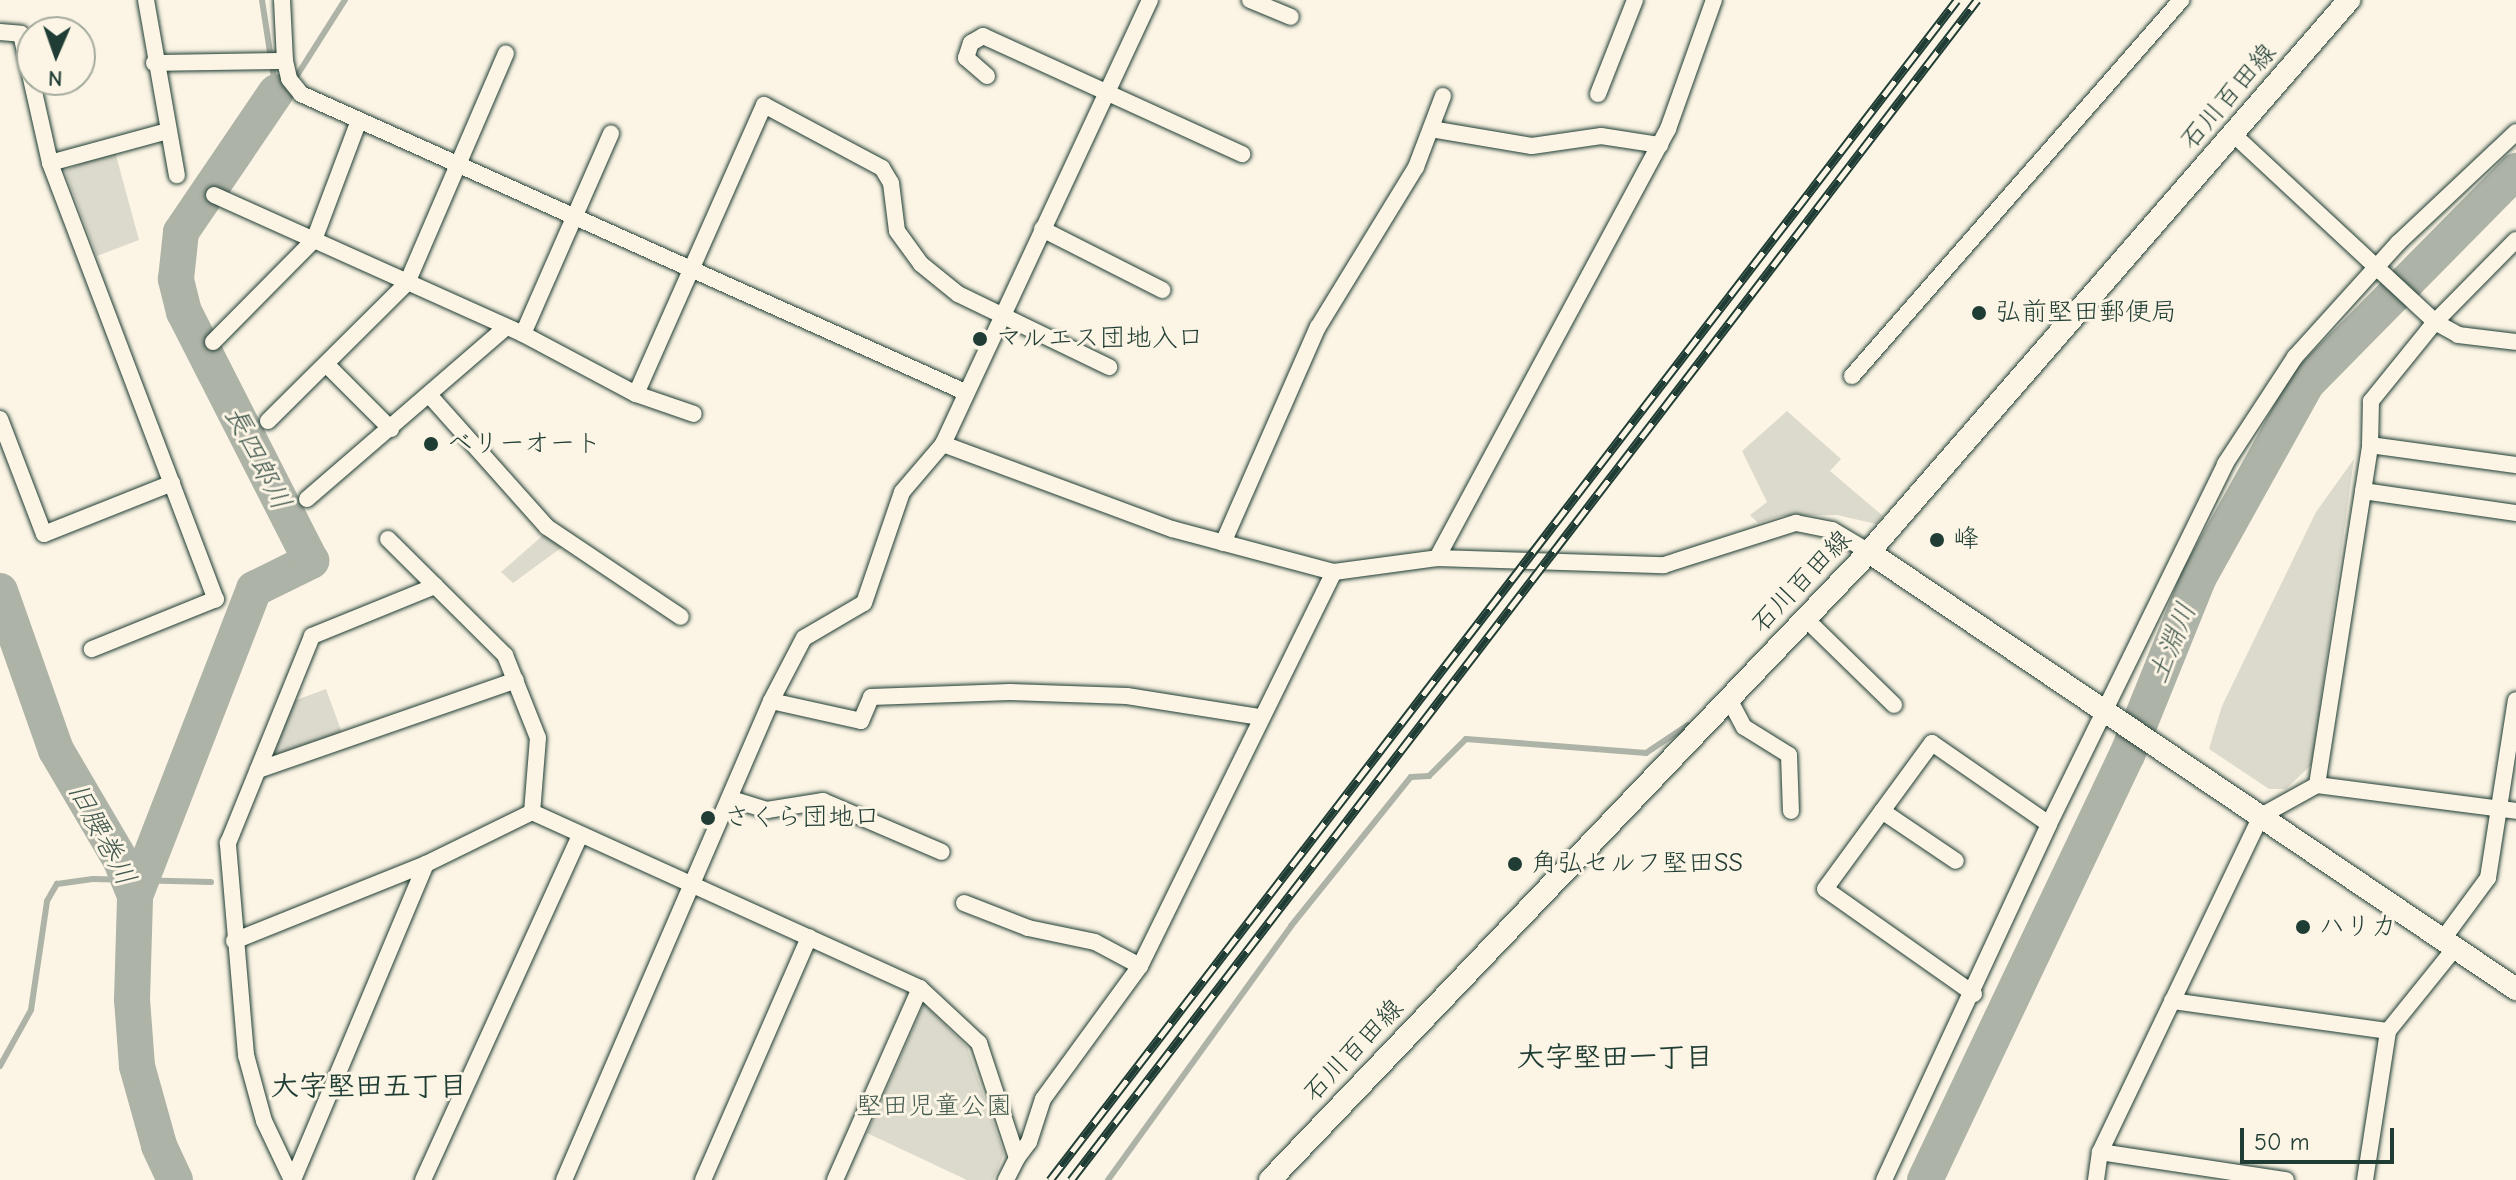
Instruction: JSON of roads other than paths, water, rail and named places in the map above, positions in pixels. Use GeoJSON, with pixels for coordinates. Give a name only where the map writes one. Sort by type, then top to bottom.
{"type":"FeatureCollection","features":[{"type":"Feature","properties":{"kind":"main road","name":"石川百田線"},"geometry":{"type":"LineString","coordinates":[[1270,1180],[1869,552],[2349,0]]}},
{"type":"Feature","properties":{"kind":"main road"},"geometry":{"type":"LineString","coordinates":[[1869,552],[2516,989]]}},
{"type":"Feature","properties":{"kind":"street"},"geometry":{"type":"LineString","coordinates":[[146,0],[154,63],[177,175]]}},
{"type":"Feature","properties":{"kind":"street"},"geometry":{"type":"LineString","coordinates":[[282,0],[275,60],[301,94],[965,392]]}},
{"type":"Feature","properties":{"kind":"street"},"geometry":{"type":"LineString","coordinates":[[564,1180],[771,701],[804,638],[864,603],[902,492],[943,444],[1150,0]]}},
{"type":"Feature","properties":{"kind":"street"},"geometry":{"type":"LineString","coordinates":[[1250,0],[1291,17]]}},
{"type":"Feature","properties":{"kind":"street"},"geometry":{"type":"LineString","coordinates":[[1598,94],[1635,0]]}},
{"type":"Feature","properties":{"kind":"street"},"geometry":{"type":"LineString","coordinates":[[1437,558],[1660,145],[1714,0]]}},
{"type":"Feature","properties":{"kind":"street"},"geometry":{"type":"LineString","coordinates":[[1852,376],[2181,0]]}},
{"type":"Feature","properties":{"kind":"street"},"geometry":{"type":"LineString","coordinates":[[0,32],[21,34],[50,163],[216,599],[92,649]]}},
{"type":"Feature","properties":{"kind":"street"},"geometry":{"type":"LineString","coordinates":[[987,76],[966,58],[971,43],[983,36],[1242,154]]}},
{"type":"Feature","properties":{"kind":"street"},"geometry":{"type":"LineString","coordinates":[[268,421],[407,283],[461,164],[506,53]]}},
{"type":"Feature","properties":{"kind":"street"},"geometry":{"type":"LineString","coordinates":[[154,63],[275,60]]}},
{"type":"Feature","properties":{"kind":"street"},"geometry":{"type":"LineString","coordinates":[[1223,543],[1318,327],[1416,167],[1443,96]]}},
{"type":"Feature","properties":{"kind":"street"},"geometry":{"type":"LineString","coordinates":[[636,394],[764,105],[882,168],[891,183],[897,231],[921,264],[958,294],[1109,367]]}},
{"type":"Feature","properties":{"kind":"street"},"geometry":{"type":"LineString","coordinates":[[213,342],[314,240],[359,120]]}},
{"type":"Feature","properties":{"kind":"street"},"geometry":{"type":"LineString","coordinates":[[1431,129],[1532,146],[1601,136],[1660,145]]}},
{"type":"Feature","properties":{"kind":"street"},"geometry":{"type":"LineString","coordinates":[[50,163],[168,131]]}},
{"type":"Feature","properties":{"kind":"street"},"geometry":{"type":"LineString","coordinates":[[1884,1180],[1974,994],[2049,824],[2108,713],[2225,464],[2295,357],[2516,132]]}},
{"type":"Feature","properties":{"kind":"street"},"geometry":{"type":"LineString","coordinates":[[523,334],[611,134]]}},
{"type":"Feature","properties":{"kind":"street"},"geometry":{"type":"LineString","coordinates":[[2233,134],[2431,318],[2458,335],[2516,342]]}},
{"type":"Feature","properties":{"kind":"street"},"geometry":{"type":"LineString","coordinates":[[214,195],[523,334],[636,394],[694,414]]}},
{"type":"Feature","properties":{"kind":"street"},"geometry":{"type":"LineString","coordinates":[[1042,229],[1162,290]]}},
{"type":"Feature","properties":{"kind":"street"},"geometry":{"type":"LineString","coordinates":[[2317,785],[2370,445],[2371,401],[2431,318],[2516,240]]}},
{"type":"Feature","properties":{"kind":"street"},"geometry":{"type":"LineString","coordinates":[[307,499],[431,397],[506,327]]}},
{"type":"Feature","properties":{"kind":"street"},"geometry":{"type":"LineString","coordinates":[[326,364],[391,429]]}},
{"type":"Feature","properties":{"kind":"street"},"geometry":{"type":"LineString","coordinates":[[431,397],[547,527],[681,617]]}},
{"type":"Feature","properties":{"kind":"street"},"geometry":{"type":"LineString","coordinates":[[0,419],[44,534],[172,483]]}},
{"type":"Feature","properties":{"kind":"street"},"geometry":{"type":"LineString","coordinates":[[943,444],[1223,543],[1334,572],[1437,558],[1664,565],[1796,523],[1832,530],[1869,552]]}},
{"type":"Feature","properties":{"kind":"street"},"geometry":{"type":"LineString","coordinates":[[2370,445],[2516,465]]}},
{"type":"Feature","properties":{"kind":"street"},"geometry":{"type":"LineString","coordinates":[[2363,491],[2516,513]]}},
{"type":"Feature","properties":{"kind":"street"},"geometry":{"type":"LineString","coordinates":[[388,539],[505,655],[538,738],[532,812]]}},
{"type":"Feature","properties":{"kind":"street"},"geometry":{"type":"LineString","coordinates":[[1006,1180],[1029,1142],[1043,1099],[1140,966],[1334,572]]}},
{"type":"Feature","properties":{"kind":"street"},"geometry":{"type":"LineString","coordinates":[[293,1180],[264,1121],[246,1055],[228,843],[312,636],[435,586]]}},
{"type":"Feature","properties":{"kind":"street"},"geometry":{"type":"LineString","coordinates":[[1806,619],[1894,705]]}},
{"type":"Feature","properties":{"kind":"street"},"geometry":{"type":"LineString","coordinates":[[258,770],[516,680]]}},
{"type":"Feature","properties":{"kind":"street"},"geometry":{"type":"LineString","coordinates":[[771,701],[861,721],[871,697],[1010,692],[1127,696],[1260,717]]}},
{"type":"Feature","properties":{"kind":"street"},"geometry":{"type":"LineString","coordinates":[[1729,699],[1744,727],[1789,755],[1791,811]]}},
{"type":"Feature","properties":{"kind":"street"},"geometry":{"type":"LineString","coordinates":[[2365,1180],[2388,1031],[2449,944],[2488,878],[2509,810],[2516,700]]}},
{"type":"Feature","properties":{"kind":"street"},"geometry":{"type":"LineString","coordinates":[[1974,994],[1825,889],[1932,743],[2049,824]]}},
{"type":"Feature","properties":{"kind":"street"},"geometry":{"type":"LineString","coordinates":[[2096,1180],[2100,1152],[2261,816],[2317,785],[2509,810]]}},
{"type":"Feature","properties":{"kind":"street"},"geometry":{"type":"LineString","coordinates":[[731,799],[767,810],[823,801],[942,852]]}},
{"type":"Feature","properties":{"kind":"street"},"geometry":{"type":"LineString","coordinates":[[1882,811],[1956,861]]}},
{"type":"Feature","properties":{"kind":"street"},"geometry":{"type":"LineString","coordinates":[[532,812],[920,988],[979,1043],[1017,1158]]}},
{"type":"Feature","properties":{"kind":"street"},"geometry":{"type":"LineString","coordinates":[[234,941],[426,864],[532,812]]}},
{"type":"Feature","properties":{"kind":"street"},"geometry":{"type":"LineString","coordinates":[[423,1180],[580,835]]}},
{"type":"Feature","properties":{"kind":"street"},"geometry":{"type":"LineString","coordinates":[[293,1180],[426,864]]}},
{"type":"Feature","properties":{"kind":"street"},"geometry":{"type":"LineString","coordinates":[[964,903],[1028,928],[1095,942],[1140,966]]}},
{"type":"Feature","properties":{"kind":"street"},"geometry":{"type":"LineString","coordinates":[[703,1180],[809,937]]}},
{"type":"Feature","properties":{"kind":"street"},"geometry":{"type":"LineString","coordinates":[[835,1180],[920,988]]}},
{"type":"Feature","properties":{"kind":"street"},"geometry":{"type":"LineString","coordinates":[[2172,1001],[2388,1031]]}},
{"type":"Feature","properties":{"kind":"street"},"geometry":{"type":"LineString","coordinates":[[2100,1152],[2286,1180]]}},
{"type":"Feature","properties":{"kind":"waterway"},"geometry":{"type":"LineString","coordinates":[[262,0],[276,92],[284,96],[345,0]]}},
{"type":"Feature","properties":{"kind":"waterway","name":"長四郎川"},"geometry":{"type":"LineString","coordinates":[[175,1180],[159,1145],[137,1066],[132,1000],[135,896],[254,589],[311,561],[184,312],[176,279],[181,232],[276,92]]}},
{"type":"Feature","properties":{"kind":"waterway","name":"土淵川"},"geometry":{"type":"LineString","coordinates":[[1925,1180],[2127,755],[2199,577],[2307,383],[2516,171]]}},
{"type":"Feature","properties":{"kind":"waterway","name":"旧腰巻川"},"geometry":{"type":"LineString","coordinates":[[0,591],[56,750],[121,861],[135,896]]}},
{"type":"Feature","properties":{"kind":"waterway"},"geometry":{"type":"LineString","coordinates":[[1108,1180],[1291,926],[1411,777],[1429,776],[1466,739],[1646,753],[1688,725]]}},
{"type":"Feature","properties":{"kind":"waterway"},"geometry":{"type":"LineString","coordinates":[[0,1066],[31,1010],[47,901],[57,884],[93,879],[211,882]]}},
{"type":"Feature","properties":{"kind":"railway"},"geometry":{"type":"LineString","coordinates":[[1050,1180],[1957,0]]}},
{"type":"Feature","properties":{"kind":"railway"},"geometry":{"type":"LineString","coordinates":[[1071,1180],[1977,0]]}},
{"type":"Feature","properties":{"kind":"place","name":"弘前堅田郵便局"},"geometry":{"type":"Point","coordinates":[1979,313]}},
{"type":"Feature","properties":{"kind":"place","name":"マルエス団地入口"},"geometry":{"type":"Point","coordinates":[980,339]}},
{"type":"Feature","properties":{"kind":"place","name":"ベリーオート"},"geometry":{"type":"Point","coordinates":[431,444]}},
{"type":"Feature","properties":{"kind":"place","name":"峰"},"geometry":{"type":"Point","coordinates":[1937,540]}},
{"type":"Feature","properties":{"kind":"place","name":"さくら団地口"},"geometry":{"type":"Point","coordinates":[708,818]}},
{"type":"Feature","properties":{"kind":"place","name":"角弘セルフ堅田SS"},"geometry":{"type":"Point","coordinates":[1515,864]}},
{"type":"Feature","properties":{"kind":"place","name":"ハリカ"},"geometry":{"type":"Point","coordinates":[2303,927]}},
{"type":"Feature","properties":{"kind":"district","name":"大字堅田一丁目"},"geometry":{"type":"Point","coordinates":[1615,1057]}},
{"type":"Feature","properties":{"kind":"district","name":"大字堅田五丁目"},"geometry":{"type":"Point","coordinates":[369,1086]}},
{"type":"Feature","properties":{"kind":"park label","name":"堅田児童公園"},"geometry":{"type":"Point","coordinates":[934,1107]}}]}
